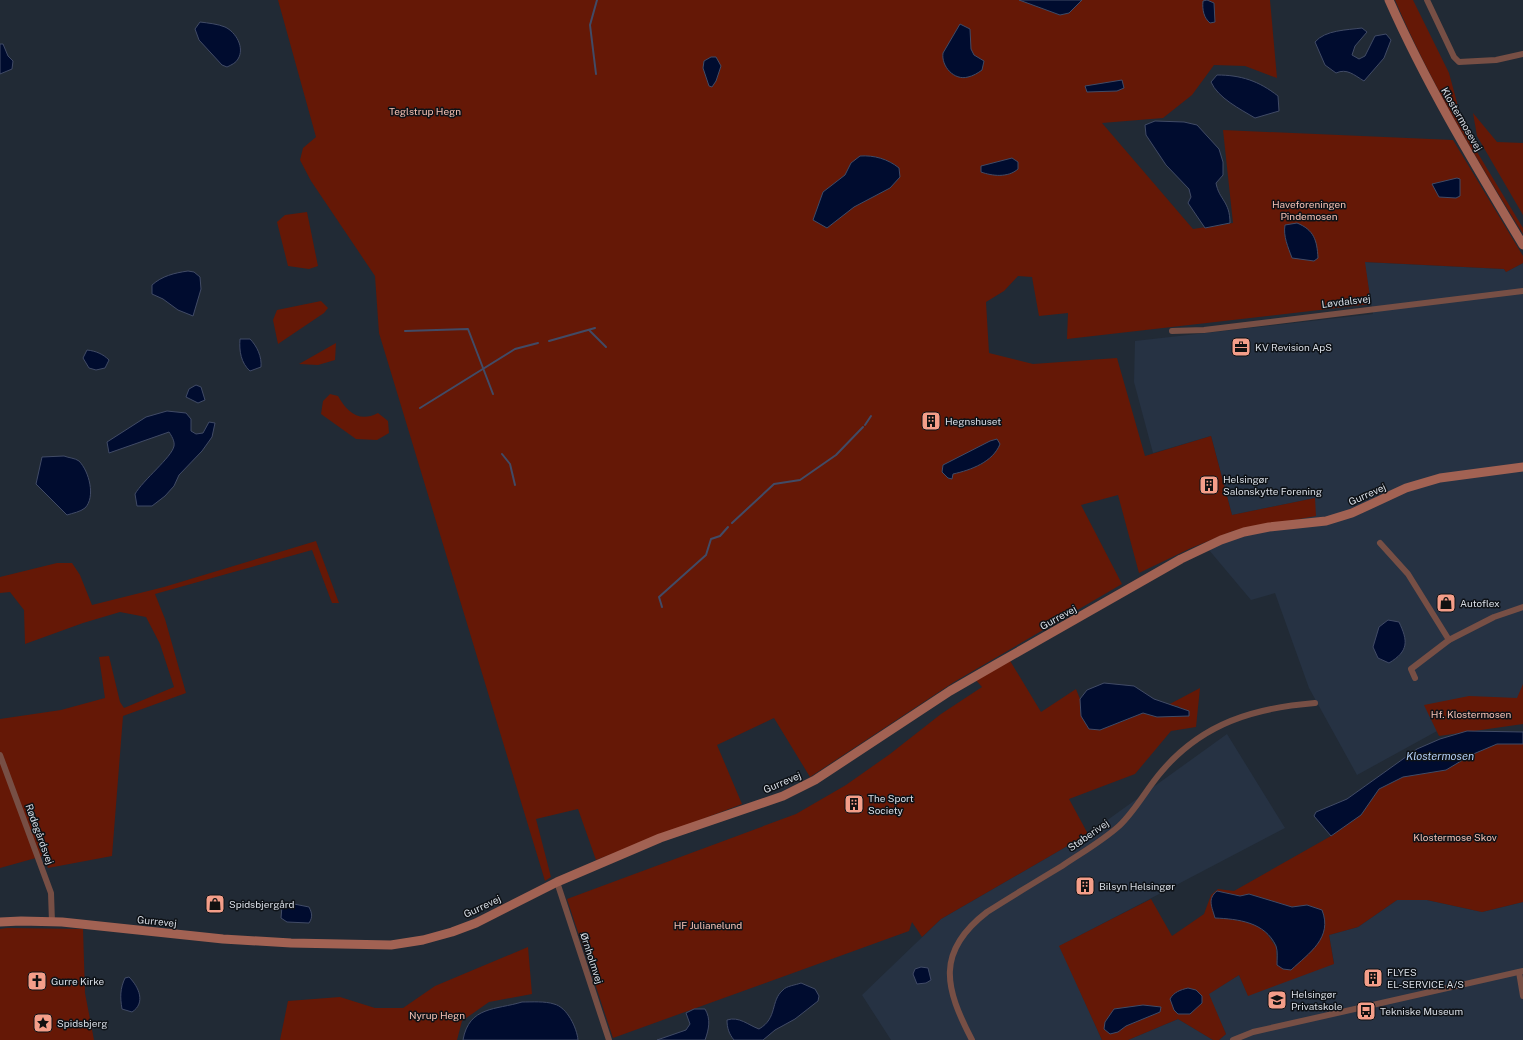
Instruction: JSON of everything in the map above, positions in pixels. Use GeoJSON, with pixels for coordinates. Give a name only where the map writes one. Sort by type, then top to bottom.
{"type":"FeatureCollection","features":[{"type":"Feature","properties":{"kind":"street","name":"Klostermosevej"},"geometry":{"type":"LineString","coordinates":[[1389,0],[1406,38],[1435,95],[1523,245]]}},
{"type":"Feature","properties":{"kind":"street"},"geometry":{"type":"LineString","coordinates":[[1427,0],[1454,57],[1459,62],[1496,60],[1523,54]]}},
{"type":"Feature","properties":{"kind":"street","name":"Løvdalsvej"},"geometry":{"type":"LineString","coordinates":[[1172,331],[1204,330],[1523,291]]}},
{"type":"Feature","properties":{"kind":"street","name":"Gurrevej"},"geometry":{"type":"LineString","coordinates":[[0,922],[21,920],[52,922],[259,942],[391,944],[416,941],[452,932],[477,922],[557,882],[660,838],[782,796],[814,780],[950,691],[1181,559],[1221,540],[1244,532],[1269,527],[1326,521],[1352,513],[1406,488],[1440,478],[1523,467]]}},
{"type":"Feature","properties":{"kind":"street"},"geometry":{"type":"LineString","coordinates":[[1380,544],[1408,574],[1449,640]]}},
{"type":"Feature","properties":{"kind":"street"},"geometry":{"type":"LineString","coordinates":[[1416,678],[1411,669],[1449,640],[1488,620],[1523,607]]}},
{"type":"Feature","properties":{"kind":"street","name":"Støberivej"},"geometry":{"type":"LineString","coordinates":[[972,1040],[957,1012],[951,993],[949,975],[953,956],[958,944],[972,923],[1105,837],[1120,825],[1166,767],[1194,741],[1217,727],[1243,716],[1266,709],[1315,703]]}},
{"type":"Feature","properties":{"kind":"street","name":"Rødegårdsvej"},"geometry":{"type":"LineString","coordinates":[[0,755],[51,893],[52,922]]}},
{"type":"Feature","properties":{"kind":"street","name":"Ørnholmvej"},"geometry":{"type":"LineString","coordinates":[[557,882],[609,1040]]}},
{"type":"Feature","properties":{"kind":"street"},"geometry":{"type":"LineString","coordinates":[[1233,1040],[1253,1032],[1521,971],[1523,996]]}},
{"type":"Feature","properties":{"kind":"shaded area"},"geometry":{"type":"Polygon","coordinates":[[[1364,262],[1504,269],[1506,272],[1523,263],[1523,718],[1448,725],[1357,775],[1309,688],[1275,593],[1251,600],[1209,550],[1315,498],[1232,515],[1211,436],[1153,453],[1134,382],[1135,341],[1373,314],[1364,262]]]}},
{"type":"Feature","properties":{"kind":"shaded area"},"geometry":{"type":"Polygon","coordinates":[[[1227,734],[1285,828],[1060,946],[1102,1040],[891,1040],[862,995],[941,919],[1088,834],[1227,734]]]}},
{"type":"Feature","properties":{"kind":"shaded area"},"geometry":{"type":"Polygon","coordinates":[[[1397,900],[1427,900],[1482,912],[1523,902],[1523,1040],[1219,1040],[1226,1034],[1208,994],[1239,975],[1248,995],[1334,963],[1329,935],[1358,927],[1397,900]]]}},
{"type":"Feature","properties":{"kind":"shaded area"},"geometry":{"type":"Polygon","coordinates":[[[1178,1019],[1213,1040],[1128,1040],[1178,1019]]]}},
{"type":"Feature","properties":{"kind":"green space"},"geometry":{"type":"Polygon","coordinates":[[[278,0],[1019,0],[1060,15],[1069,13],[1082,0],[1270,0],[1277,78],[1245,66],[1214,65],[1192,95],[1163,118],[1102,123],[1193,229],[1233,223],[1223,130],[1453,140],[1523,256],[1523,263],[1506,272],[1504,269],[1365,262],[1371,304],[1067,339],[1068,313],[1039,316],[1032,277],[1018,276],[1004,291],[986,302],[989,353],[1033,364],[1117,358],[1145,456],[1211,436],[1232,515],[1315,498],[1316,516],[1233,531],[1191,548],[1139,573],[1118,495],[1081,505],[1122,584],[954,682],[810,777],[774,718],[717,745],[742,804],[596,860],[578,809],[536,819],[551,877],[545,881],[379,333],[375,276],[311,181],[300,160],[303,148],[316,137],[278,0]],[[851,163],[845,175],[823,192],[813,220],[827,228],[854,207],[890,188],[900,177],[851,163]],[[995,439],[943,465],[942,472],[949,479],[953,474],[982,464],[998,448],[995,439]]]}},
{"type":"Feature","properties":{"kind":"green space"},"geometry":{"type":"Polygon","coordinates":[[[1395,0],[1413,0],[1449,73],[1465,132],[1523,228],[1523,234],[1438,90],[1395,0]]]}},
{"type":"Feature","properties":{"kind":"green space"},"geometry":{"type":"Polygon","coordinates":[[[1473,113],[1497,142],[1523,143],[1523,215],[1477,136],[1473,113]]]}},
{"type":"Feature","properties":{"kind":"green space"},"geometry":{"type":"Polygon","coordinates":[[[307,212],[318,266],[309,269],[288,266],[277,222],[285,215],[307,212]]]}},
{"type":"Feature","properties":{"kind":"green space"},"geometry":{"type":"Polygon","coordinates":[[[321,301],[328,308],[324,313],[278,344],[273,320],[277,310],[321,301]]]}},
{"type":"Feature","properties":{"kind":"green space"},"geometry":{"type":"Polygon","coordinates":[[[336,343],[335,360],[318,365],[299,364],[336,343]]]}},
{"type":"Feature","properties":{"kind":"green space"},"geometry":{"type":"Polygon","coordinates":[[[330,394],[338,396],[345,407],[359,416],[365,417],[378,413],[388,421],[389,433],[377,440],[356,439],[321,414],[323,401],[330,394]]]}},
{"type":"Feature","properties":{"kind":"green space"},"geometry":{"type":"Polygon","coordinates":[[[316,541],[339,603],[332,603],[312,550],[155,594],[165,619],[186,693],[123,716],[112,856],[48,868],[43,856],[0,868],[0,719],[61,710],[105,698],[99,657],[109,656],[120,702],[124,708],[174,687],[160,644],[146,617],[120,612],[83,623],[25,644],[24,610],[10,592],[0,593],[0,577],[57,563],[72,563],[80,575],[92,605],[164,587],[316,541]]]}},
{"type":"Feature","properties":{"kind":"green space","name":"HF Julianelund"},"geometry":{"type":"Polygon","coordinates":[[[1009,659],[1041,712],[1076,689],[1080,699],[1081,716],[1100,730],[1143,713],[1157,717],[1189,716],[1178,706],[1168,705],[1200,688],[1196,727],[1171,731],[1135,774],[1069,799],[1088,834],[941,919],[922,937],[912,922],[909,931],[613,1038],[567,899],[796,814],[846,785],[890,754],[941,714],[982,687],[975,679],[1009,659]]]}},
{"type":"Feature","properties":{"kind":"green space","name":"Hf. Klostermosen"},"geometry":{"type":"Polygon","coordinates":[[[1523,684],[1523,724],[1439,736],[1424,705],[1469,696],[1517,698],[1523,684]]]}},
{"type":"Feature","properties":{"kind":"green space","name":"Klostermose Skov"},"geometry":{"type":"Polygon","coordinates":[[[1497,744],[1523,744],[1523,902],[1482,912],[1427,900],[1397,900],[1358,927],[1329,935],[1334,964],[1248,996],[1239,975],[1209,994],[1226,1034],[1219,1040],[1213,1040],[1178,1019],[1128,1040],[1102,1040],[1059,946],[1151,899],[1172,936],[1204,914],[1211,895],[1218,889],[1234,891],[1331,836],[1361,815],[1379,789],[1403,777],[1446,770],[1471,755],[1497,744]],[[1217,891],[1239,919],[1263,928],[1276,947],[1277,965],[1283,969],[1291,970],[1316,946],[1307,905],[1292,907],[1249,894],[1240,896],[1217,891]],[[1143,1005],[1114,1009],[1126,1026],[1160,1012],[1143,1005]]]}},
{"type":"Feature","properties":{"kind":"green space"},"geometry":{"type":"Polygon","coordinates":[[[0,929],[83,929],[85,993],[94,1040],[0,1040],[0,929]]]}},
{"type":"Feature","properties":{"kind":"green space","name":"Nyrup Hegn"},"geometry":{"type":"Polygon","coordinates":[[[528,947],[532,994],[489,1002],[462,1021],[457,1040],[280,1040],[288,1001],[340,997],[375,1008],[403,1008],[435,986],[528,947]]]}},
{"type":"Feature","properties":{"kind":"water"},"geometry":{"type":"Polygon","coordinates":[[[1019,0],[1082,0],[1069,13],[1060,15],[1019,0]]]}},
{"type":"Feature","properties":{"kind":"water"},"geometry":{"type":"Polygon","coordinates":[[[1207,0],[1214,3],[1215,22],[1210,23],[1204,14],[1203,1],[1207,0]]]}},
{"type":"Feature","properties":{"kind":"water"},"geometry":{"type":"Polygon","coordinates":[[[200,22],[225,27],[236,36],[240,45],[240,55],[236,62],[227,67],[222,65],[199,40],[195,29],[200,22]]]}},
{"type":"Feature","properties":{"kind":"water"},"geometry":{"type":"Polygon","coordinates":[[[960,24],[970,29],[971,49],[974,55],[984,61],[982,70],[972,76],[963,78],[953,75],[946,67],[943,58],[943,53],[960,24]]]}},
{"type":"Feature","properties":{"kind":"water"},"geometry":{"type":"Polygon","coordinates":[[[1362,28],[1367,32],[1355,46],[1352,55],[1359,59],[1365,56],[1375,36],[1386,34],[1391,40],[1384,58],[1364,81],[1344,71],[1336,73],[1325,65],[1315,42],[1324,35],[1330,33],[1362,28]]]}},
{"type":"Feature","properties":{"kind":"water"},"geometry":{"type":"Polygon","coordinates":[[[0,44],[3,44],[8,56],[13,61],[12,69],[0,74],[0,44]]]}},
{"type":"Feature","properties":{"kind":"water"},"geometry":{"type":"Polygon","coordinates":[[[711,57],[716,57],[721,66],[716,81],[712,87],[709,86],[703,68],[704,61],[711,57]]]}},
{"type":"Feature","properties":{"kind":"water"},"geometry":{"type":"Polygon","coordinates":[[[1217,75],[1234,76],[1264,86],[1278,96],[1279,111],[1255,118],[1236,107],[1214,88],[1211,82],[1217,75]]]}},
{"type":"Feature","properties":{"kind":"water"},"geometry":{"type":"Polygon","coordinates":[[[1122,80],[1124,88],[1117,91],[1087,92],[1085,86],[1122,80]]]}},
{"type":"Feature","properties":{"kind":"water"},"geometry":{"type":"Polygon","coordinates":[[[1155,121],[1184,122],[1197,125],[1219,149],[1223,162],[1223,175],[1216,183],[1217,189],[1228,210],[1230,223],[1205,228],[1188,203],[1191,197],[1189,189],[1166,165],[1146,135],[1145,125],[1155,121]]]}},
{"type":"Feature","properties":{"kind":"water"},"geometry":{"type":"Polygon","coordinates":[[[860,156],[876,157],[890,162],[899,168],[900,177],[890,188],[854,207],[827,228],[813,220],[823,192],[845,175],[851,163],[860,156]]]}},
{"type":"Feature","properties":{"kind":"water"},"geometry":{"type":"Polygon","coordinates":[[[1012,158],[1018,162],[1018,169],[1010,174],[1000,175],[981,172],[981,166],[1012,158]]]}},
{"type":"Feature","properties":{"kind":"water"},"geometry":{"type":"Polygon","coordinates":[[[1457,178],[1460,179],[1460,196],[1456,198],[1439,197],[1432,184],[1457,178]]]}},
{"type":"Feature","properties":{"kind":"water"},"geometry":{"type":"Polygon","coordinates":[[[1297,223],[1311,232],[1314,236],[1318,258],[1314,261],[1292,258],[1285,237],[1285,225],[1297,223]]]}},
{"type":"Feature","properties":{"kind":"water"},"geometry":{"type":"Polygon","coordinates":[[[188,271],[194,272],[200,277],[201,289],[193,316],[178,310],[163,299],[152,294],[152,285],[160,279],[173,274],[188,271]]]}},
{"type":"Feature","properties":{"kind":"water"},"geometry":{"type":"Polygon","coordinates":[[[240,339],[250,339],[253,342],[260,356],[261,367],[250,371],[244,364],[241,356],[240,339]]]}},
{"type":"Feature","properties":{"kind":"water"},"geometry":{"type":"Polygon","coordinates":[[[87,350],[99,353],[109,360],[105,368],[96,370],[89,368],[83,358],[87,350]]]}},
{"type":"Feature","properties":{"kind":"water"},"geometry":{"type":"Polygon","coordinates":[[[196,385],[201,387],[205,400],[198,403],[186,397],[189,389],[196,385]]]}},
{"type":"Feature","properties":{"kind":"water"},"geometry":{"type":"Polygon","coordinates":[[[167,411],[186,413],[191,419],[191,431],[196,434],[203,433],[209,422],[215,423],[212,437],[202,451],[179,475],[174,486],[165,496],[152,506],[137,506],[135,494],[172,451],[174,446],[173,438],[169,432],[109,453],[107,442],[146,417],[167,411]]]}},
{"type":"Feature","properties":{"kind":"water"},"geometry":{"type":"Polygon","coordinates":[[[997,439],[1000,444],[997,450],[992,456],[981,464],[953,474],[952,479],[948,478],[942,472],[943,465],[990,441],[997,439]]]}},
{"type":"Feature","properties":{"kind":"water"},"geometry":{"type":"Polygon","coordinates":[[[64,456],[77,460],[83,465],[88,477],[91,491],[85,508],[67,515],[36,484],[42,457],[64,456]]]}},
{"type":"Feature","properties":{"kind":"water"},"geometry":{"type":"Polygon","coordinates":[[[1388,620],[1399,622],[1405,640],[1403,650],[1396,659],[1389,663],[1378,658],[1373,647],[1379,627],[1388,620]]]}},
{"type":"Feature","properties":{"kind":"water"},"geometry":{"type":"Polygon","coordinates":[[[1104,683],[1134,686],[1154,699],[1189,711],[1189,716],[1157,717],[1143,713],[1100,730],[1089,729],[1081,716],[1080,699],[1087,690],[1104,683]]]}},
{"type":"Feature","properties":{"kind":"water","name":"Klostermosen"},"geometry":{"type":"Polygon","coordinates":[[[1467,731],[1523,732],[1523,744],[1497,744],[1471,755],[1446,770],[1403,777],[1379,789],[1361,815],[1331,836],[1314,816],[1316,812],[1347,799],[1417,749],[1440,739],[1467,731]]]}},
{"type":"Feature","properties":{"kind":"water"},"geometry":{"type":"Polygon","coordinates":[[[1217,891],[1240,896],[1249,894],[1292,907],[1307,905],[1322,910],[1325,920],[1322,937],[1312,951],[1291,970],[1283,969],[1277,965],[1276,946],[1265,932],[1250,923],[1233,919],[1215,918],[1211,900],[1217,891]]]}},
{"type":"Feature","properties":{"kind":"water"},"geometry":{"type":"Polygon","coordinates":[[[289,903],[309,907],[312,915],[309,923],[287,922],[281,918],[282,906],[289,903]]]}},
{"type":"Feature","properties":{"kind":"water"},"geometry":{"type":"Polygon","coordinates":[[[921,967],[928,968],[931,980],[926,983],[917,984],[913,974],[915,969],[921,967]]]}},
{"type":"Feature","properties":{"kind":"water"},"geometry":{"type":"Polygon","coordinates":[[[129,977],[136,985],[140,995],[139,1004],[132,1012],[122,1009],[121,1001],[121,989],[123,982],[125,978],[129,977]]]}},
{"type":"Feature","properties":{"kind":"water"},"geometry":{"type":"Polygon","coordinates":[[[801,983],[815,989],[819,996],[818,1001],[795,1019],[775,1030],[763,1040],[734,1040],[727,1026],[727,1020],[736,1019],[759,1029],[765,1025],[772,1015],[776,999],[779,994],[784,989],[801,983]]]}},
{"type":"Feature","properties":{"kind":"water"},"geometry":{"type":"Polygon","coordinates":[[[1188,988],[1196,990],[1202,996],[1202,1003],[1190,1014],[1178,1014],[1174,1010],[1170,999],[1173,995],[1188,988]]]}},
{"type":"Feature","properties":{"kind":"water"},"geometry":{"type":"Polygon","coordinates":[[[522,1002],[547,1002],[559,1006],[567,1014],[573,1024],[578,1040],[463,1040],[466,1029],[477,1015],[485,1011],[522,1002]]]}},
{"type":"Feature","properties":{"kind":"water"},"geometry":{"type":"Polygon","coordinates":[[[1143,1005],[1161,1007],[1160,1012],[1126,1026],[1118,1032],[1110,1034],[1104,1029],[1105,1022],[1114,1009],[1143,1005]]]}},
{"type":"Feature","properties":{"kind":"water"},"geometry":{"type":"Polygon","coordinates":[[[694,1009],[705,1009],[707,1013],[709,1024],[705,1040],[657,1040],[686,1030],[690,1024],[686,1013],[694,1009]]]}},
{"type":"Feature","properties":{"kind":"waterway"},"geometry":{"type":"LineString","coordinates":[[596,74],[590,25],[597,0]]}},
{"type":"Feature","properties":{"kind":"waterway"},"geometry":{"type":"LineString","coordinates":[[549,341],[595,328]]}},
{"type":"Feature","properties":{"kind":"waterway"},"geometry":{"type":"LineString","coordinates":[[405,331],[468,329],[493,394]]}},
{"type":"Feature","properties":{"kind":"waterway"},"geometry":{"type":"LineString","coordinates":[[589,330],[606,347]]}},
{"type":"Feature","properties":{"kind":"waterway"},"geometry":{"type":"LineString","coordinates":[[420,408],[515,349],[538,343]]}},
{"type":"Feature","properties":{"kind":"waterway"},"geometry":{"type":"LineString","coordinates":[[865,425],[871,416]]}},
{"type":"Feature","properties":{"kind":"waterway"},"geometry":{"type":"LineString","coordinates":[[732,523],[774,484],[800,480],[836,455],[863,427]]}},
{"type":"Feature","properties":{"kind":"waterway"},"geometry":{"type":"LineString","coordinates":[[502,454],[510,464],[515,485]]}},
{"type":"Feature","properties":{"kind":"waterway"},"geometry":{"type":"LineString","coordinates":[[662,607],[659,597],[706,555],[711,539],[720,536],[728,527]]}},
{"type":"Feature","properties":{"kind":"place","name":"KV Revision ApS"},"geometry":{"type":"Point","coordinates":[1241,347]}},
{"type":"Feature","properties":{"kind":"place","name":"Hegnshuset"},"geometry":{"type":"Point","coordinates":[931,421]}},
{"type":"Feature","properties":{"kind":"place","name":"Helsingør Salonskytte Forening"},"geometry":{"type":"Point","coordinates":[1209,485]}},
{"type":"Feature","properties":{"kind":"place","name":"Autoflex"},"geometry":{"type":"Point","coordinates":[1446,603]}},
{"type":"Feature","properties":{"kind":"place","name":"The Sport Society"},"geometry":{"type":"Point","coordinates":[854,804]}},
{"type":"Feature","properties":{"kind":"place","name":"Bilsyn Helsingør"},"geometry":{"type":"Point","coordinates":[1085,886]}},
{"type":"Feature","properties":{"kind":"place","name":"Spidsbjergård"},"geometry":{"type":"Point","coordinates":[215,904]}},
{"type":"Feature","properties":{"kind":"place","name":"FLYES EL-SERVICE A/S"},"geometry":{"type":"Point","coordinates":[1373,978]}},
{"type":"Feature","properties":{"kind":"place","name":"Gurre Kirke"},"geometry":{"type":"Point","coordinates":[37,981]}},
{"type":"Feature","properties":{"kind":"place","name":"Helsingør Privatskole"},"geometry":{"type":"Point","coordinates":[1277,1000]}},
{"type":"Feature","properties":{"kind":"place","name":"Tekniske Museum"},"geometry":{"type":"Point","coordinates":[1366,1011]}},
{"type":"Feature","properties":{"kind":"place","name":"Spidsbjerg"},"geometry":{"type":"Point","coordinates":[43,1023]}},
{"type":"Feature","properties":{"kind":"park label","name":"Teglstrup Hegn"},"geometry":{"type":"Point","coordinates":[425,111]}},
{"type":"Feature","properties":{"kind":"park label","name":"Haveforeningen Pindemosen"},"geometry":{"type":"Point","coordinates":[1309,210]}}]}
